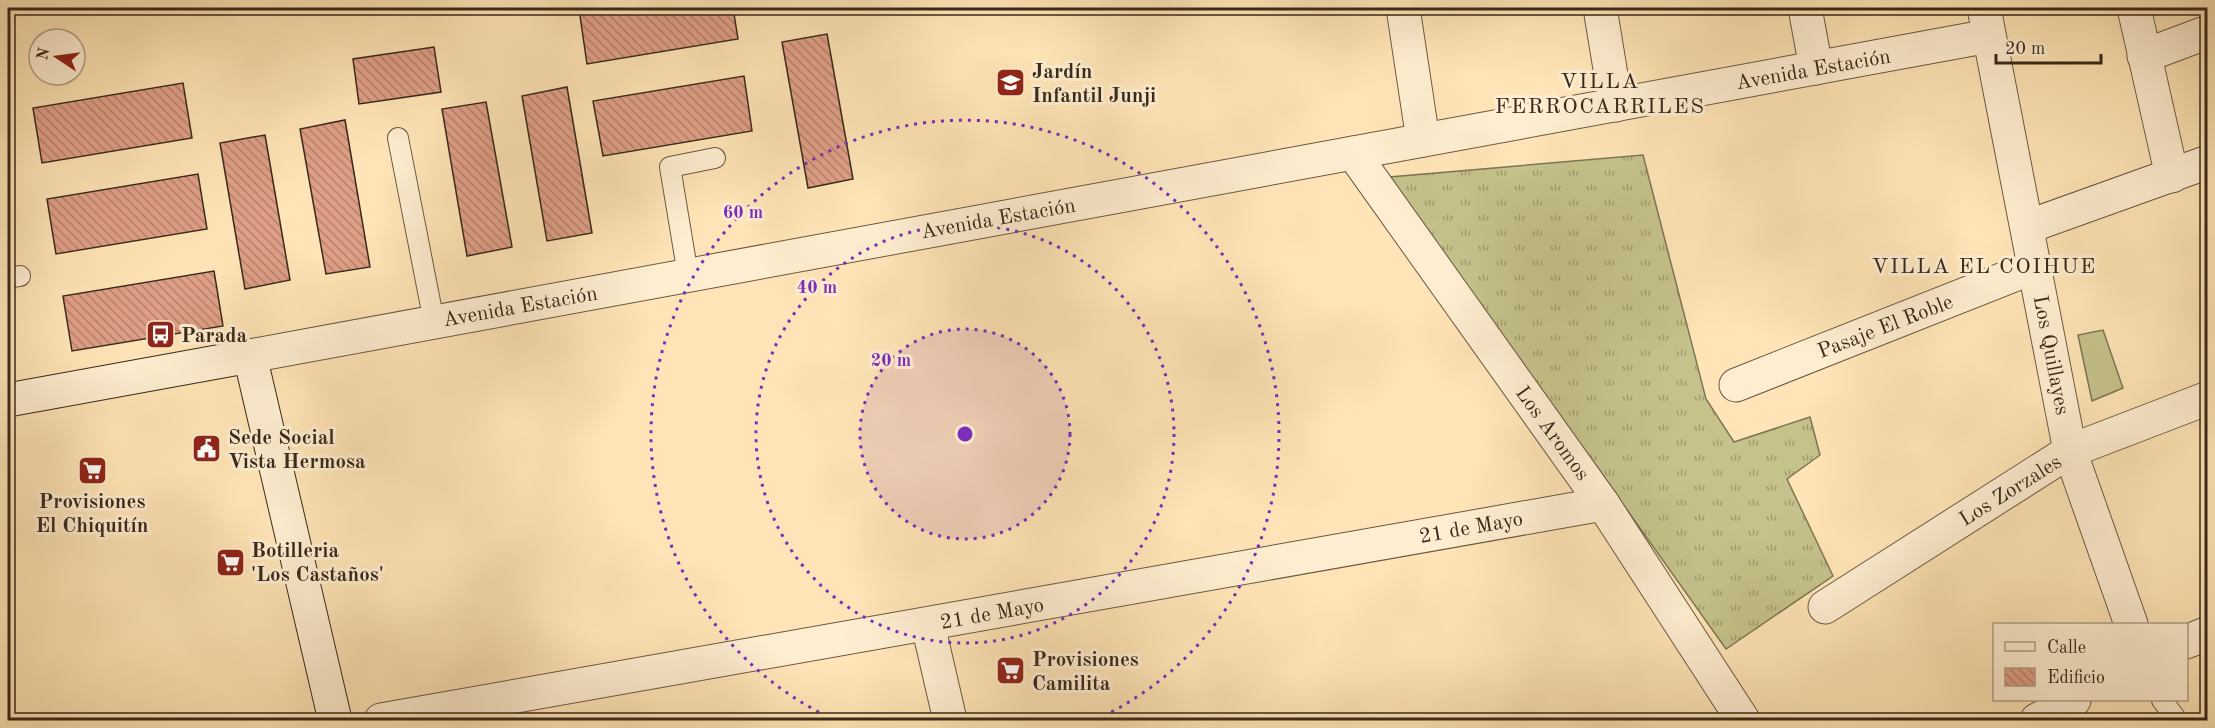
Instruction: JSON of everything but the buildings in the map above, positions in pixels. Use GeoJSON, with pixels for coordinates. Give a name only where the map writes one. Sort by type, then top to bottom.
{"type":"FeatureCollection","features":[{"type":"Feature","properties":{"kind":"street"},"geometry":{"type":"LineString","coordinates":[[1403,8],[1423,140]]}},
{"type":"Feature","properties":{"kind":"street"},"geometry":{"type":"LineString","coordinates":[[1600,8],[1616,105]]}},
{"type":"Feature","properties":{"kind":"street"},"geometry":{"type":"LineString","coordinates":[[1805,8],[1816,68]]}},
{"type":"Feature","properties":{"kind":"street"},"geometry":{"type":"LineString","coordinates":[[2134,8],[2172,176]]}},
{"type":"Feature","properties":{"kind":"street","name":"Avenida Estación"},"geometry":{"type":"LineString","coordinates":[[8,400],[1816,68],[1986,22]]}},
{"type":"Feature","properties":{"kind":"street","name":"Los Quillayes"},"geometry":{"type":"LineString","coordinates":[[1986,22],[2070,451],[2131,623]]}},
{"type":"Feature","properties":{"kind":"street"},"geometry":{"type":"LineString","coordinates":[[2144,56],[2208,32]]}},
{"type":"Feature","properties":{"kind":"street","name":"Los Aromos"},"geometry":{"type":"LineString","coordinates":[[1353,153],[1603,504],[1743,720]]}},
{"type":"Feature","properties":{"kind":"street"},"geometry":{"type":"LineString","coordinates":[[2027,227],[2208,162]]}},
{"type":"Feature","properties":{"kind":"street","name":"Pasaje El Roble"},"geometry":{"type":"LineString","coordinates":[[1736,385],[2034,267]]}},
{"type":"Feature","properties":{"kind":"street"},"geometry":{"type":"LineString","coordinates":[[250,356],[335,720]]}},
{"type":"Feature","properties":{"kind":"street","name":"Los Zorzales"},"geometry":{"type":"LineString","coordinates":[[1825,608],[2070,451],[2208,398]]}},
{"type":"Feature","properties":{"kind":"street","name":"21 de Mayo"},"geometry":{"type":"LineString","coordinates":[[381,720],[1603,504]]}},
{"type":"Feature","properties":{"kind":"street"},"geometry":{"type":"LineString","coordinates":[[928,625],[950,720]]}},
{"type":"Feature","properties":{"kind":"street"},"geometry":{"type":"LineString","coordinates":[[2188,642],[2208,633]]}},
{"type":"Feature","properties":{"kind":"street"},"geometry":{"type":"LineString","coordinates":[[2037,720],[2070,701]]}},
{"type":"Feature","properties":{"kind":"lane"},"geometry":{"type":"LineString","coordinates":[[398,138],[434,322]]}},
{"type":"Feature","properties":{"kind":"lane"},"geometry":{"type":"LineString","coordinates":[[688,275],[670,167],[715,158]]}},
{"type":"Feature","properties":{"kind":"lane"},"geometry":{"type":"LineString","coordinates":[[2163,701],[2177,720]]}},
{"type":"Feature","properties":{"kind":"green space"},"geometry":{"type":"Polygon","coordinates":[[[1643,155],[1706,399],[1734,442],[1810,417],[1820,455],[1787,479],[1833,576],[1726,649],[1390,177],[1643,155]]]}},
{"type":"Feature","properties":{"kind":"green space"},"geometry":{"type":"Polygon","coordinates":[[[2103,330],[2123,388],[2092,401],[2078,335],[2103,330]]]}},
{"type":"Feature","properties":{"kind":"place","name":"Jardín Infantil Junji"},"geometry":{"type":"Point","coordinates":[1011,83]}},
{"type":"Feature","properties":{"kind":"place","name":"Parada"},"geometry":{"type":"Point","coordinates":[160,335]}},
{"type":"Feature","properties":{"kind":"place","name":"Sede Social Vista Hermosa"},"geometry":{"type":"Point","coordinates":[207,449]}},
{"type":"Feature","properties":{"kind":"place","name":"Provisiones El Chiquitín"},"geometry":{"type":"Point","coordinates":[92,470]}},
{"type":"Feature","properties":{"kind":"place","name":"Botilleria 'Los Castaños'"},"geometry":{"type":"Point","coordinates":[230,562]}},
{"type":"Feature","properties":{"kind":"place","name":"Provisiones Camilita"},"geometry":{"type":"Point","coordinates":[1011,671]}},
{"type":"Feature","properties":{"kind":"district","name":"VILLA FERROCARRILES"},"geometry":{"type":"Point","coordinates":[1600,92]}},
{"type":"Feature","properties":{"kind":"district","name":"VILLA EL COIHUE"},"geometry":{"type":"Point","coordinates":[1984,265]}}]}
